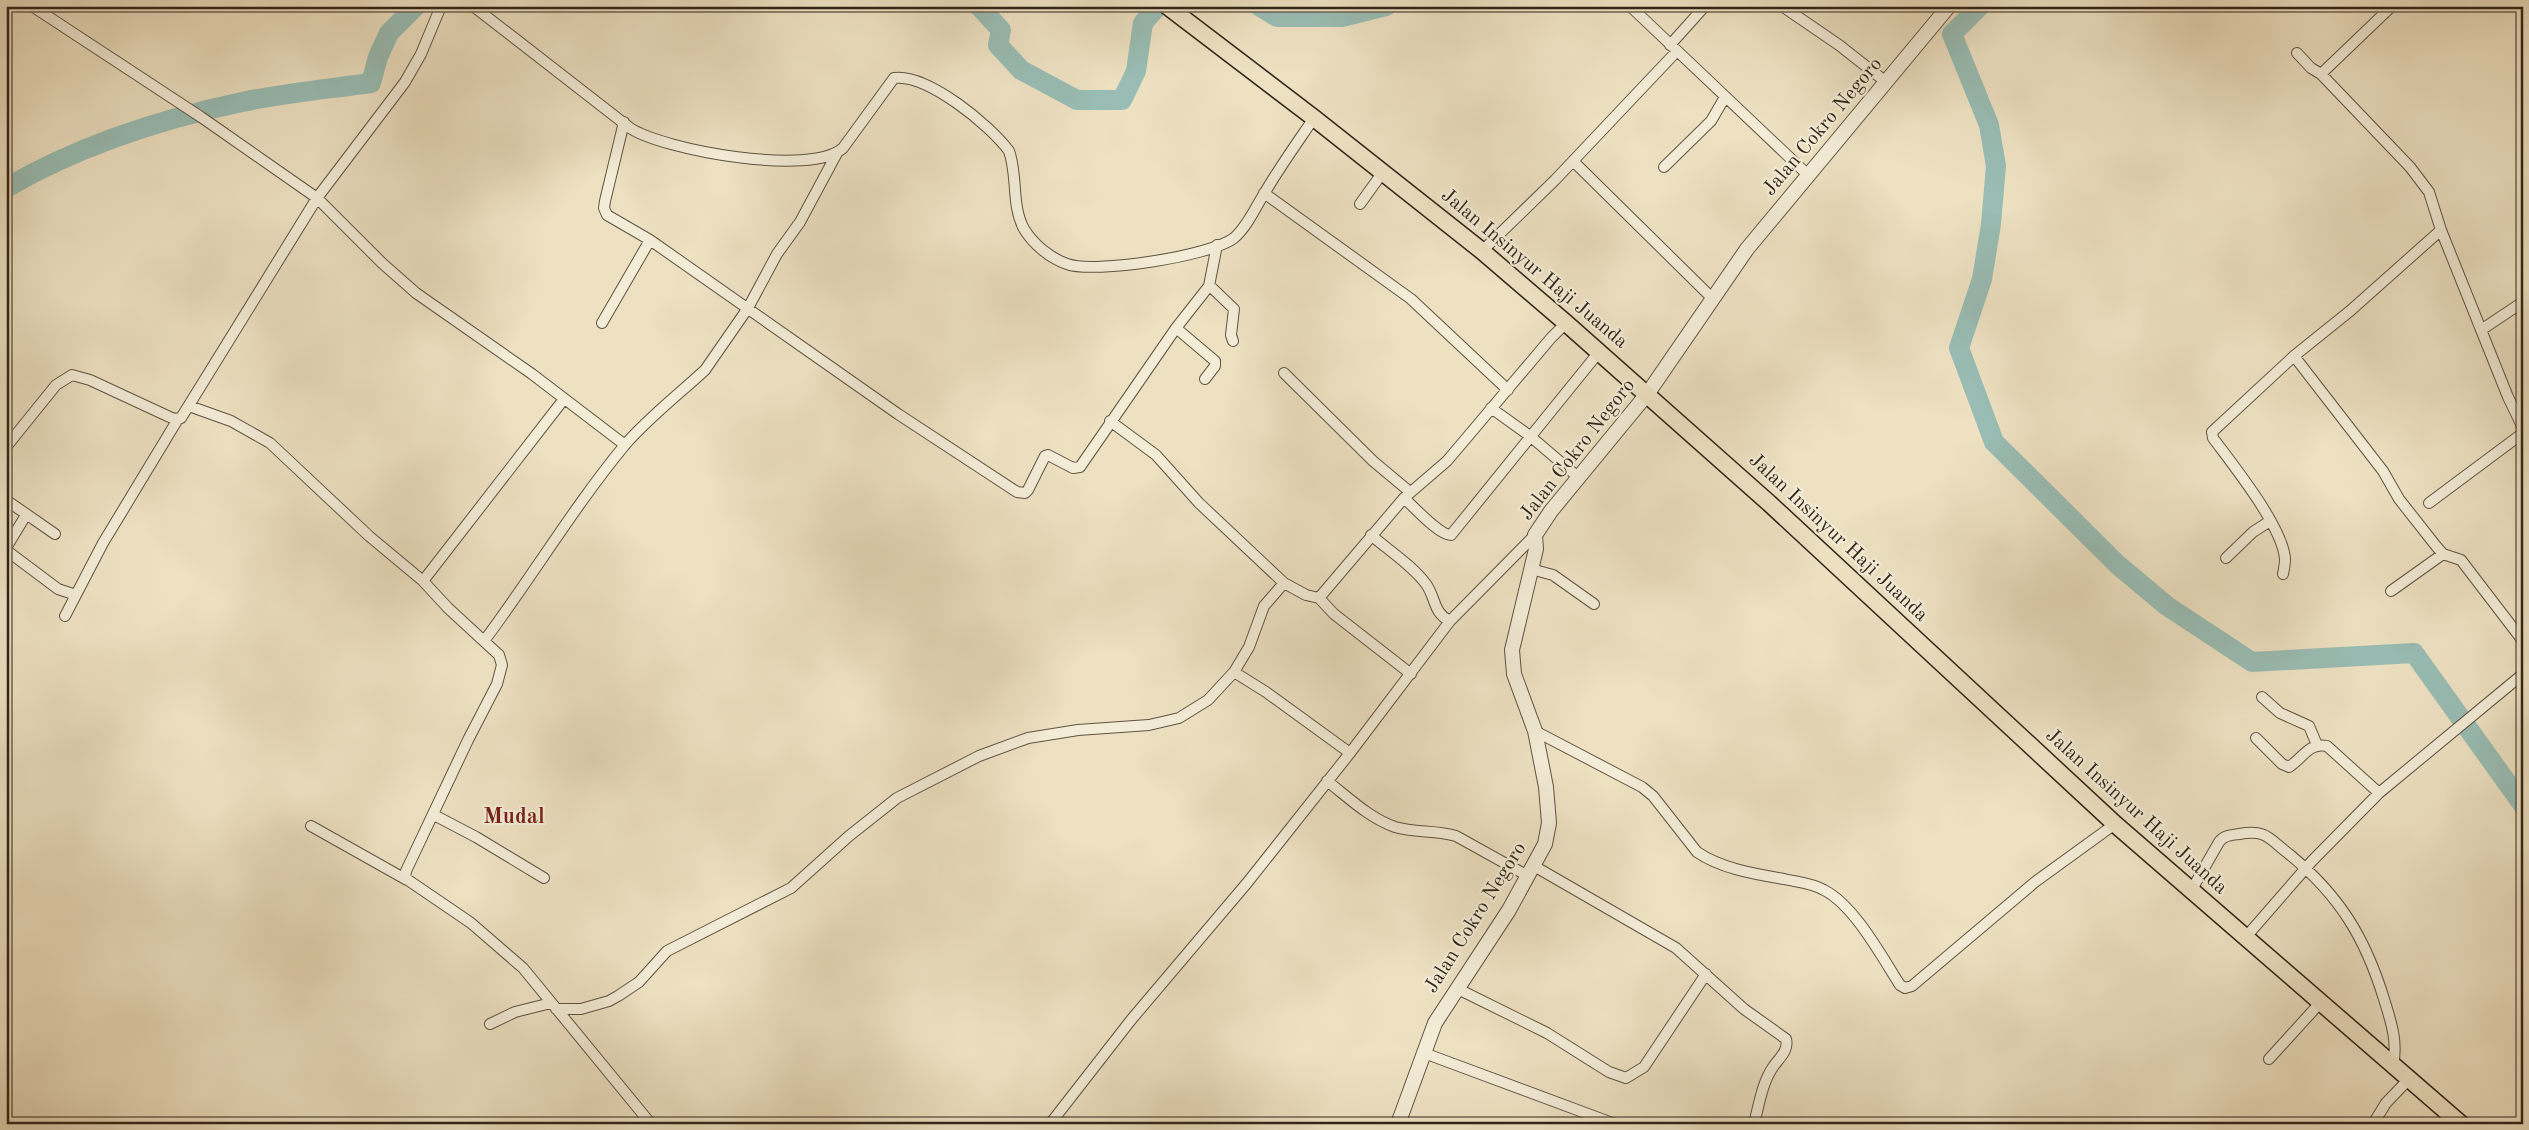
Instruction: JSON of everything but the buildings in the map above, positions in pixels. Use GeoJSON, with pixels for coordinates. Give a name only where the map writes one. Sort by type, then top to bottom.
{"type":"FeatureCollection","features":[{"type":"Feature","properties":{"kind":"main road","name":"Jalan Insinyur Haji Juanda"},"geometry":{"type":"LineString","coordinates":[[1171,10],[1314,118],[1482,251],[1648,393],[2115,824],[2461,1124]]}},
{"type":"Feature","properties":{"kind":"street"},"geometry":{"type":"LineString","coordinates":[[32,6],[167,97],[201,117],[317,198],[382,263],[416,293],[625,445]]}},
{"type":"Feature","properties":{"kind":"street"},"geometry":{"type":"LineString","coordinates":[[65,616],[102,543],[178,419],[190,406],[317,198],[405,82],[421,54],[441,6]]}},
{"type":"Feature","properties":{"kind":"street"},"geometry":{"type":"LineString","coordinates":[[473,6],[638,133],[658,141],[737,156],[782,162],[806,161],[836,155]]}},
{"type":"Feature","properties":{"kind":"street"},"geometry":{"type":"LineString","coordinates":[[1630,6],[1808,175]]}},
{"type":"Feature","properties":{"kind":"street"},"geometry":{"type":"LineString","coordinates":[[1482,251],[1573,161],[1673,48],[1705,6]]}},
{"type":"Feature","properties":{"kind":"street"},"geometry":{"type":"LineString","coordinates":[[1782,6],[1839,45],[1886,82]]}},
{"type":"Feature","properties":{"kind":"street","name":"Jalan Cokro Negoro"},"geometry":{"type":"LineString","coordinates":[[1398,1124],[1435,1024],[1456,988],[1509,910],[1545,844],[1549,823],[1546,787],[1535,731],[1514,674],[1512,650],[1536,549],[1535,535],[1578,478],[1648,393],[1747,249],[1949,6]]}},
{"type":"Feature","properties":{"kind":"street"},"geometry":{"type":"LineString","coordinates":[[2321,74],[2392,6]]}},
{"type":"Feature","properties":{"kind":"street"},"geometry":{"type":"LineString","coordinates":[[2297,53],[2311,68],[2321,74],[2421,179],[2429,192],[2441,230],[2523,428]]}},
{"type":"Feature","properties":{"kind":"street"},"geometry":{"type":"LineString","coordinates":[[484,642],[515,600],[541,557],[625,445],[705,370],[748,308],[777,254],[800,222],[836,155],[894,78],[903,78],[951,97],[1003,143],[1012,160],[1018,214],[1034,242],[1055,258],[1081,268],[1096,268],[1172,258],[1233,239],[1240,233],[1314,118]]}},
{"type":"Feature","properties":{"kind":"street"},"geometry":{"type":"LineString","coordinates":[[1664,167],[1711,121],[1725,97]]}},
{"type":"Feature","properties":{"kind":"street"},"geometry":{"type":"LineString","coordinates":[[624,122],[605,201],[604,211],[611,218],[650,240],[898,414],[1021,493],[1028,490],[1045,456],[1048,455],[1073,468],[1080,467],[1110,421],[1209,285],[1217,245]]}},
{"type":"Feature","properties":{"kind":"street"},"geometry":{"type":"LineString","coordinates":[[1573,161],[1712,298]]}},
{"type":"Feature","properties":{"kind":"street"},"geometry":{"type":"LineString","coordinates":[[1360,204],[1383,172]]}},
{"type":"Feature","properties":{"kind":"street"},"geometry":{"type":"LineString","coordinates":[[1264,193],[1411,299],[1508,390]]}},
{"type":"Feature","properties":{"kind":"street"},"geometry":{"type":"LineString","coordinates":[[2283,574],[2284,552],[2270,521],[2256,496],[2213,438],[2212,432],[2294,356],[2350,310],[2441,230]]}},
{"type":"Feature","properties":{"kind":"street"},"geometry":{"type":"LineString","coordinates":[[602,323],[650,240]]}},
{"type":"Feature","properties":{"kind":"street"},"geometry":{"type":"LineString","coordinates":[[1209,285],[1234,309],[1231,335],[1233,341]]}},
{"type":"Feature","properties":{"kind":"street"},"geometry":{"type":"LineString","coordinates":[[2481,330],[2523,302]]}},
{"type":"Feature","properties":{"kind":"street"},"geometry":{"type":"LineString","coordinates":[[1319,598],[1407,495],[1447,461],[1490,408],[1566,323]]}},
{"type":"Feature","properties":{"kind":"street"},"geometry":{"type":"LineString","coordinates":[[1176,328],[1215,361],[1215,366],[1205,378]]}},
{"type":"Feature","properties":{"kind":"street"},"geometry":{"type":"LineString","coordinates":[[1284,373],[1407,495],[1434,525],[1445,534],[1451,535],[1599,352]]}},
{"type":"Feature","properties":{"kind":"street"},"geometry":{"type":"LineString","coordinates":[[2294,356],[2383,471],[2399,499],[2443,554],[2460,560],[2523,641]]}},
{"type":"Feature","properties":{"kind":"street"},"geometry":{"type":"LineString","coordinates":[[6,447],[56,385],[72,375],[90,380],[178,419]]}},
{"type":"Feature","properties":{"kind":"street"},"geometry":{"type":"LineString","coordinates":[[423,582],[564,399]]}},
{"type":"Feature","properties":{"kind":"street"},"geometry":{"type":"LineString","coordinates":[[190,406],[231,420],[263,438],[369,536],[423,582],[500,657],[502,665],[500,677],[406,871],[407,880]]}},
{"type":"Feature","properties":{"kind":"street"},"geometry":{"type":"LineString","coordinates":[[1490,408],[1530,436],[1578,478]]}},
{"type":"Feature","properties":{"kind":"street"},"geometry":{"type":"LineString","coordinates":[[1110,421],[1156,455],[1199,503],[1284,583],[1306,595],[1319,598],[1334,614],[1412,674]]}},
{"type":"Feature","properties":{"kind":"street"},"geometry":{"type":"LineString","coordinates":[[2429,503],[2523,433]]}},
{"type":"Feature","properties":{"kind":"street"},"geometry":{"type":"LineString","coordinates":[[6,500],[55,534]]}},
{"type":"Feature","properties":{"kind":"street"},"geometry":{"type":"LineString","coordinates":[[26,515],[6,549],[58,589],[76,595]]}},
{"type":"Feature","properties":{"kind":"street"},"geometry":{"type":"LineString","coordinates":[[2226,558],[2253,532],[2270,521]]}},
{"type":"Feature","properties":{"kind":"street"},"geometry":{"type":"LineString","coordinates":[[1371,535],[1426,585],[1436,610],[1441,617],[1450,621]]}},
{"type":"Feature","properties":{"kind":"street"},"geometry":{"type":"LineString","coordinates":[[1050,1124],[1131,1020],[1247,883],[1412,674],[1450,621],[1535,535]]}},
{"type":"Feature","properties":{"kind":"street"},"geometry":{"type":"LineString","coordinates":[[2391,591],[2443,554]]}},
{"type":"Feature","properties":{"kind":"street"},"geometry":{"type":"LineString","coordinates":[[1531,568],[1553,575],[1594,604]]}},
{"type":"Feature","properties":{"kind":"street"},"geometry":{"type":"LineString","coordinates":[[490,1024],[515,1012],[553,1006],[581,1008],[609,1001],[639,982],[667,951],[791,888],[849,836],[897,798],[971,760],[1028,738],[1078,730],[1149,725],[1179,718],[1208,700],[1234,672],[1249,647],[1264,606],[1284,583]]}},
{"type":"Feature","properties":{"kind":"street"},"geometry":{"type":"LineString","coordinates":[[1234,672],[1266,692],[1350,753]]}},
{"type":"Feature","properties":{"kind":"street"},"geometry":{"type":"LineString","coordinates":[[2245,938],[2306,868],[2379,793],[2523,674]]}},
{"type":"Feature","properties":{"kind":"street"},"geometry":{"type":"LineString","coordinates":[[2262,698],[2280,713],[2309,726],[2317,745]]}},
{"type":"Feature","properties":{"kind":"street"},"geometry":{"type":"LineString","coordinates":[[1535,731],[1642,788],[1653,796],[1697,852],[1706,858],[1755,874],[1803,883],[1826,890],[1858,922],[1900,985],[1905,988],[1912,986],[2035,882],[2115,824]]}},
{"type":"Feature","properties":{"kind":"street"},"geometry":{"type":"LineString","coordinates":[[2256,738],[2282,764],[2289,767],[2317,745]]}},
{"type":"Feature","properties":{"kind":"street"},"geometry":{"type":"LineString","coordinates":[[2317,745],[2333,749],[2379,793]]}},
{"type":"Feature","properties":{"kind":"street"},"geometry":{"type":"LineString","coordinates":[[1327,781],[1370,814],[1384,822],[1395,827],[1444,832],[1456,836],[1531,871],[1665,941],[1688,957],[1744,1008],[1786,1039],[1786,1050],[1772,1068],[1765,1082],[1754,1124]]}},
{"type":"Feature","properties":{"kind":"street"},"geometry":{"type":"LineString","coordinates":[[434,815],[476,837],[544,878]]}},
{"type":"Feature","properties":{"kind":"street"},"geometry":{"type":"LineString","coordinates":[[310,826],[407,880],[471,923],[502,949],[523,968],[651,1124]]}},
{"type":"Feature","properties":{"kind":"street"},"geometry":{"type":"LineString","coordinates":[[2191,891],[2221,839],[2232,835],[2251,832],[2264,833],[2306,868],[2334,898],[2358,931],[2375,968],[2395,1033],[2396,1050],[2393,1066]]}},
{"type":"Feature","properties":{"kind":"street"},"geometry":{"type":"LineString","coordinates":[[1456,988],[1547,1034],[1609,1072],[1626,1078],[1639,1072],[1644,1067],[1706,974]]}},
{"type":"Feature","properties":{"kind":"street"},"geometry":{"type":"LineString","coordinates":[[2270,1059],[2320,1003]]}},
{"type":"Feature","properties":{"kind":"street"},"geometry":{"type":"LineString","coordinates":[[1424,1054],[1613,1123]]}},
{"type":"Feature","properties":{"kind":"street"},"geometry":{"type":"LineString","coordinates":[[2373,1124],[2386,1103],[2408,1079]]}},
{"type":"Feature","properties":{"kind":"waterway"},"geometry":{"type":"LineString","coordinates":[[6,188],[62,159],[91,147],[181,117],[258,99],[371,83],[378,57],[389,33],[416,6]]}},
{"type":"Feature","properties":{"kind":"waterway"},"geometry":{"type":"LineString","coordinates":[[979,6],[1001,30],[998,45],[1021,70],[1077,100],[1122,100],[1136,71],[1143,23],[1158,6]]}},
{"type":"Feature","properties":{"kind":"waterway"},"geometry":{"type":"LineString","coordinates":[[1259,6],[1277,17],[1342,17],[1386,6]]}},
{"type":"Feature","properties":{"kind":"waterway"},"geometry":{"type":"LineString","coordinates":[[1980,6],[1952,34],[1989,125],[1996,166],[1991,224],[1982,279],[1959,348],[1994,442],[2118,565],[2167,606],[2252,662],[2414,653],[2523,805]]}},
{"type":"Feature","properties":{"kind":"district","name":"Mudal"},"geometry":{"type":"Point","coordinates":[514,817]}}]}
